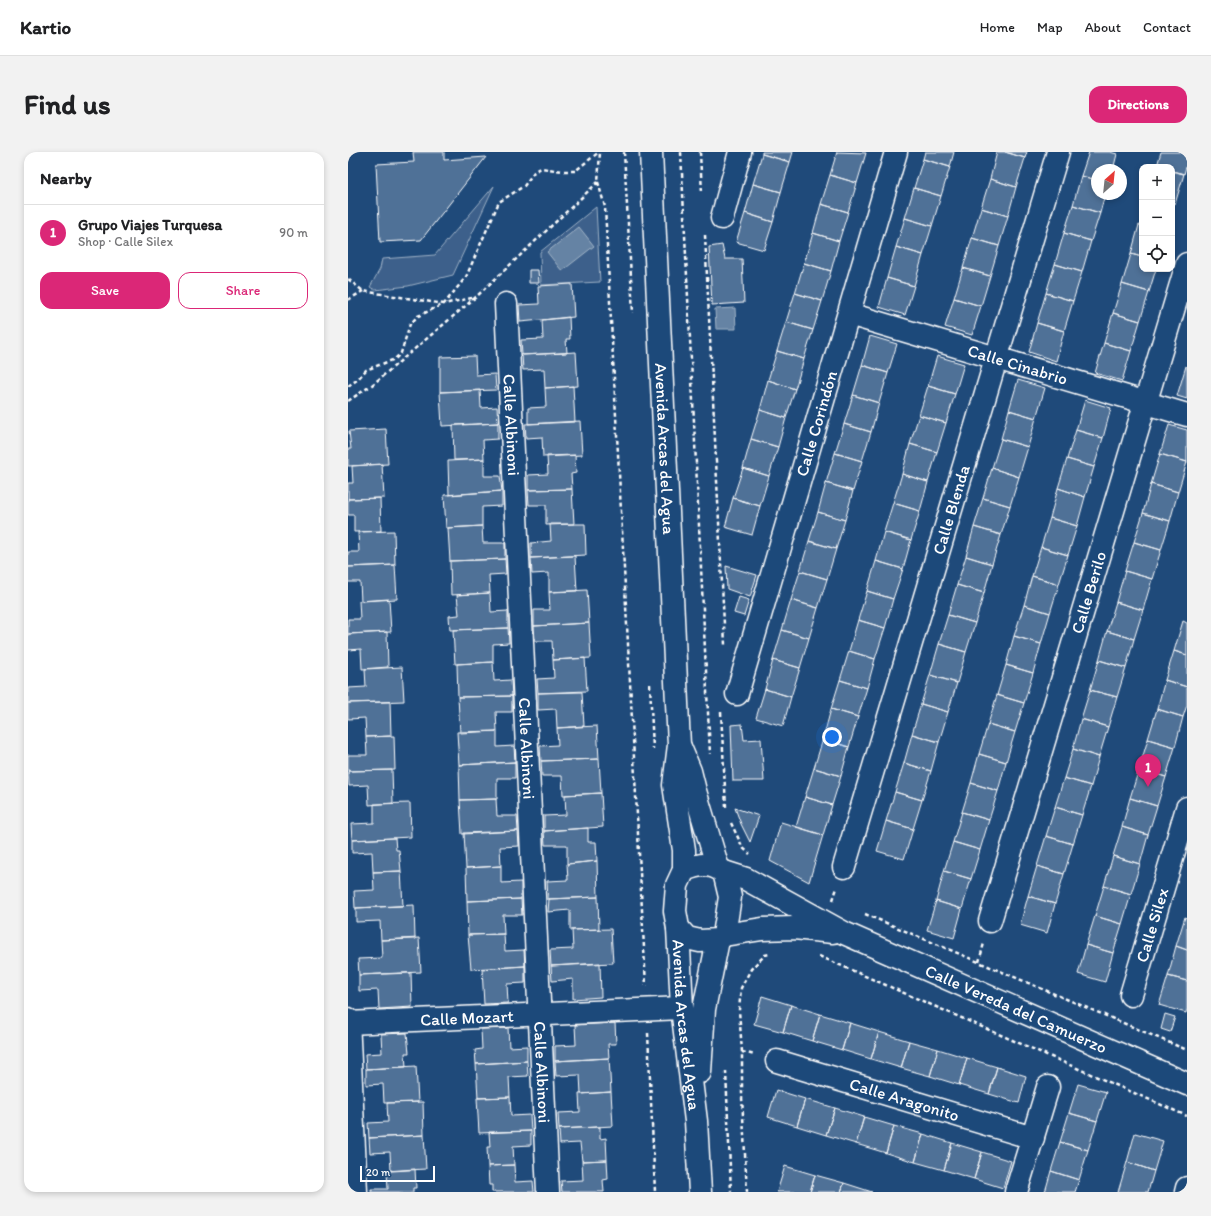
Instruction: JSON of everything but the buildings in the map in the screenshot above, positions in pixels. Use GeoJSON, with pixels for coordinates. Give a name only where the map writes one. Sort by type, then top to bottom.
{"type":"FeatureCollection","features":[{"type":"Feature","properties":{"kind":"street","name":"Avenida Arcas del Agua"},"geometry":{"type":"LineString","coordinates":[[651,152],[679,745],[674,785],[684,850],[684,870]]}},
{"type":"Feature","properties":{"kind":"street"},"geometry":{"type":"LineString","coordinates":[[722,218],[740,152]]}},
{"type":"Feature","properties":{"kind":"street","name":"Calle Corindón"},"geometry":{"type":"LineString","coordinates":[[737,694],[896,152]]}},
{"type":"Feature","properties":{"kind":"street","name":"Calle Blenda"},"geometry":{"type":"LineString","coordinates":[[844,866],[1058,152]]}},
{"type":"Feature","properties":{"kind":"street","name":"Calle Berilo"},"geometry":{"type":"LineString","coordinates":[[990,921],[1187,264]]}},
{"type":"Feature","properties":{"kind":"street","name":"Calle Albinoni"},"geometry":{"type":"LineString","coordinates":[[506,304],[548,1192]]}},
{"type":"Feature","properties":{"kind":"street","name":"Calle Cinabrio"},"geometry":{"type":"LineString","coordinates":[[848,314],[1187,415]]}},
{"type":"Feature","properties":{"kind":"street","name":"Avenida Arcas del Agua"},"geometry":{"type":"LineString","coordinates":[[679,745],[690,771],[694,791],[721,870]]}},
{"type":"Feature","properties":{"kind":"street","name":"Calle Silex"},"geometry":{"type":"LineString","coordinates":[[1132,996],[1187,808]]}},
{"type":"Feature","properties":{"kind":"street"},"geometry":{"type":"LineString","coordinates":[[706,864],[721,870],[730,897],[721,938],[700,941],[687,938],[678,928],[675,911],[677,886],[684,870],[694,866],[706,864]]}},
{"type":"Feature","properties":{"kind":"street","name":"Calle Vereda del Camuerzo"},"geometry":{"type":"LineString","coordinates":[[721,870],[746,880],[844,933],[1187,1084]]}},
{"type":"Feature","properties":{"kind":"street","name":"Avenida Arcas del Agua"},"geometry":{"type":"LineString","coordinates":[[678,928],[682,1008],[696,1121],[700,1192]]}},
{"type":"Feature","properties":{"kind":"street","name":"Calle Vereda del Camuerzo"},"geometry":{"type":"LineString","coordinates":[[721,938],[762,929],[794,928],[844,933]]}},
{"type":"Feature","properties":{"kind":"street","name":"Avenida Arcas del Agua"},"geometry":{"type":"LineString","coordinates":[[696,1121],[704,1008],[721,938]]}},
{"type":"Feature","properties":{"kind":"street","name":"Calle Mozart"},"geometry":{"type":"LineString","coordinates":[[348,1023],[682,1008]]}},
{"type":"Feature","properties":{"kind":"street"},"geometry":{"type":"LineString","coordinates":[[348,1019],[356,1192]]}},
{"type":"Feature","properties":{"kind":"street","name":"Calle Aragonito"},"geometry":{"type":"LineString","coordinates":[[777,1061],[1033,1138]]}},
{"type":"Feature","properties":{"kind":"street"},"geometry":{"type":"LineString","coordinates":[[1016,1192],[1048,1087]]}},
{"type":"Feature","properties":{"kind":"street"},"geometry":{"type":"LineString","coordinates":[[1186,1192],[1187,1188]]}},
{"type":"Feature","properties":{"kind":"path"},"geometry":{"type":"LineString","coordinates":[[600,152],[598,182],[605,207],[647,1009],[655,1192]]}},
{"type":"Feature","properties":{"kind":"path"},"geometry":{"type":"LineString","coordinates":[[444,304],[466,278],[499,202],[524,186],[534,172],[541,168],[575,171],[600,152]]}},
{"type":"Feature","properties":{"kind":"path"},"geometry":{"type":"LineString","coordinates":[[681,152],[710,757]]}},
{"type":"Feature","properties":{"kind":"path"},"geometry":{"type":"LineString","coordinates":[[700,152],[703,201]]}},
{"type":"Feature","properties":{"kind":"path"},"geometry":{"type":"LineString","coordinates":[[348,401],[372,385],[476,297],[598,182]]}},
{"type":"Feature","properties":{"kind":"path"},"geometry":{"type":"LineString","coordinates":[[704,232],[725,649]]}},
{"type":"Feature","properties":{"kind":"path"},"geometry":{"type":"LineString","coordinates":[[348,279],[363,291],[444,304]]}},
{"type":"Feature","properties":{"kind":"path"},"geometry":{"type":"LineString","coordinates":[[348,300],[363,291]]}},
{"type":"Feature","properties":{"kind":"path"},"geometry":{"type":"LineString","coordinates":[[348,386],[357,380],[366,370],[395,359],[401,353],[410,324],[418,316],[444,304],[476,297]]}},
{"type":"Feature","properties":{"kind":"path"},"geometry":{"type":"LineString","coordinates":[[720,710],[726,808]]}},
{"type":"Feature","properties":{"kind":"path"},"geometry":{"type":"LineString","coordinates":[[731,822],[743,848],[752,856]]}},
{"type":"Feature","properties":{"kind":"path"},"geometry":{"type":"LineString","coordinates":[[826,898],[833,900]]}},
{"type":"Feature","properties":{"kind":"path"},"geometry":{"type":"LineString","coordinates":[[862,912],[1187,1050]]}},
{"type":"Feature","properties":{"kind":"path"},"geometry":{"type":"LineString","coordinates":[[746,1192],[742,1097],[742,1052],[739,1010],[741,988],[751,969],[766,955],[776,953]]}},
{"type":"Feature","properties":{"kind":"path"},"geometry":{"type":"LineString","coordinates":[[814,954],[1187,1116]]}},
{"type":"Feature","properties":{"kind":"path"},"geometry":{"type":"LineString","coordinates":[[726,1067],[731,1192]]}},
{"type":"Feature","properties":{"kind":"shaded area"},"geometry":{"type":"Polygon","coordinates":[[[494,186],[453,275],[408,286],[375,290],[370,287],[380,269],[382,259],[435,255],[494,186]]]}},
{"type":"Feature","properties":{"kind":"shaded area"},"geometry":{"type":"Polygon","coordinates":[[[596,207],[600,282],[541,285],[540,252],[596,207]]]}},
{"type":"Feature","properties":{"kind":"shaded area"},"geometry":{"type":"Polygon","coordinates":[[[579,227],[594,246],[562,271],[547,252],[579,227]]]}},
{"type":"Feature","properties":{"kind":"shaded area"},"geometry":{"type":"Polygon","coordinates":[[[735,308],[736,329],[716,329],[715,309],[735,308]]]}},
{"type":"Feature","properties":{"kind":"place","name":"Grupo Viajes Turquesa"},"geometry":{"type":"Point","coordinates":[1148,787]}}]}
